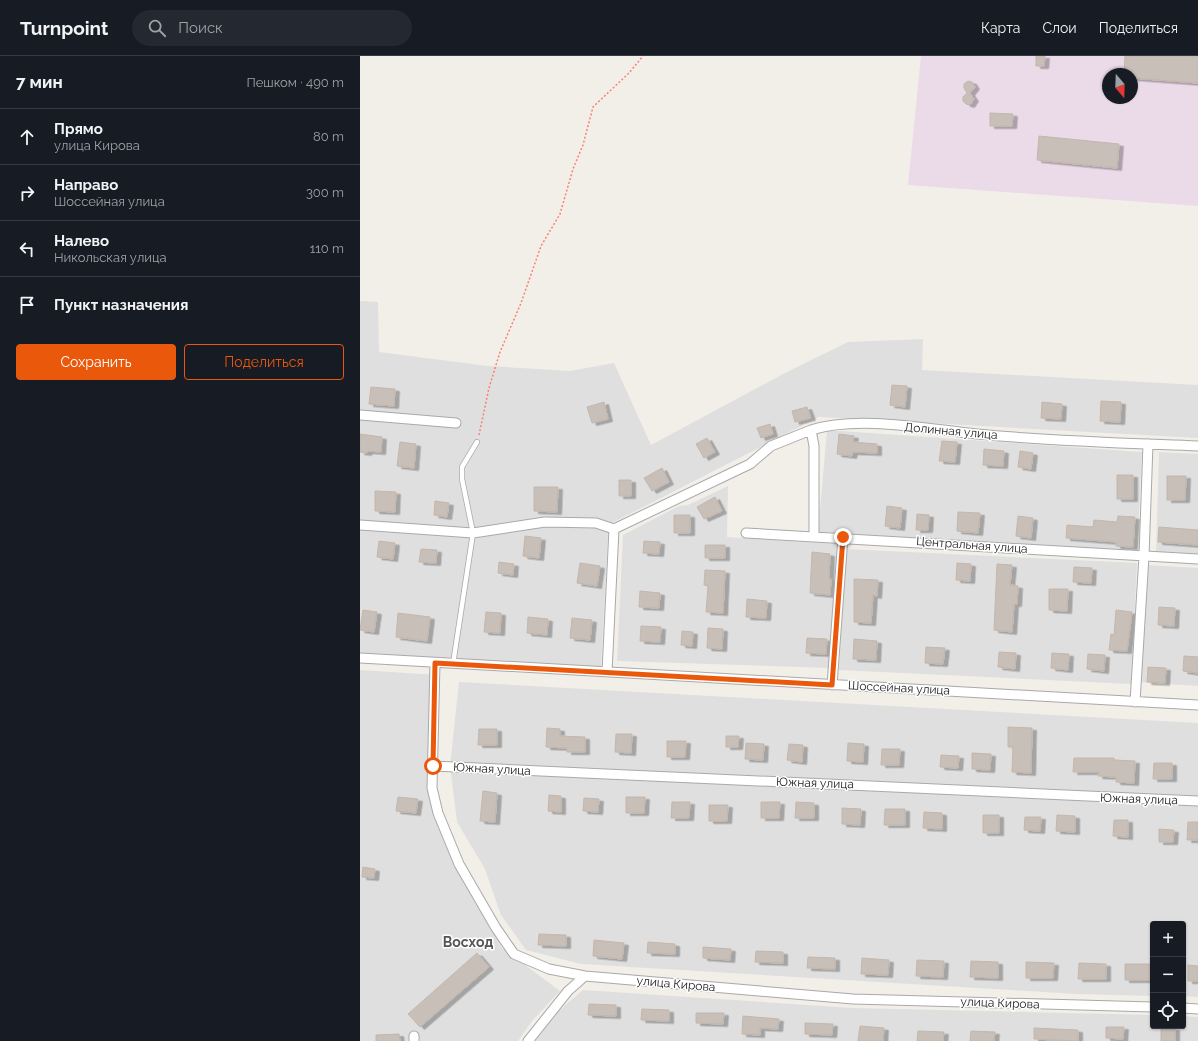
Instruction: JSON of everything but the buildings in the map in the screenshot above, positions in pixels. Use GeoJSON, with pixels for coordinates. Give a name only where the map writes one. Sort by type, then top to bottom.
{"type":"FeatureCollection","features":[{"type":"Feature","properties":{"kind":"street"},"geometry":{"type":"LineString","coordinates":[[360,415],[456,423]]}},
{"type":"Feature","properties":{"kind":"street","name":"Долинная улица"},"geometry":{"type":"LineString","coordinates":[[614,529],[750,464],[771,446],[825,426],[891,425],[977,434],[1198,446]]}},
{"type":"Feature","properties":{"kind":"street"},"geometry":{"type":"LineString","coordinates":[[811,430],[814,446],[814,536]]}},
{"type":"Feature","properties":{"kind":"street"},"geometry":{"type":"LineString","coordinates":[[1135,702],[1144,556],[1148,444]]}},
{"type":"Feature","properties":{"kind":"street"},"geometry":{"type":"LineString","coordinates":[[360,525],[473,533],[545,522],[596,523],[614,529],[607,672]]}},
{"type":"Feature","properties":{"kind":"street","name":"Центральная улица"},"geometry":{"type":"LineString","coordinates":[[746,533],[843,537],[1198,559]]}},
{"type":"Feature","properties":{"kind":"street"},"geometry":{"type":"LineString","coordinates":[[832,685],[843,537]]}},
{"type":"Feature","properties":{"kind":"street","name":"Шоссейная улица"},"geometry":{"type":"LineString","coordinates":[[360,658],[1198,705]]}},
{"type":"Feature","properties":{"kind":"street","name":"улица Кирова"},"geometry":{"type":"LineString","coordinates":[[435,663],[432,788],[438,812],[459,864],[514,954],[549,969],[585,976],[853,999],[1150,1007]]}},
{"type":"Feature","properties":{"kind":"street","name":"Южная улица"},"geometry":{"type":"LineString","coordinates":[[433,766],[1198,801]]}},
{"type":"Feature","properties":{"kind":"street"},"geometry":{"type":"LineString","coordinates":[[528,1041],[568,991],[585,976]]}},
{"type":"Feature","properties":{"kind":"street"},"geometry":{"type":"LineString","coordinates":[[1186,1008],[1198,1008]]}},
{"type":"Feature","properties":{"kind":"lane"},"geometry":{"type":"LineString","coordinates":[[453,664],[473,533],[462,479],[462,467],[477,442]]}},
{"type":"Feature","properties":{"kind":"path"},"geometry":{"type":"LineString","coordinates":[[477,442],[500,352],[521,303],[541,246],[560,214],[573,169],[583,145],[593,107],[629,73],[643,56]]}},
{"type":"Feature","properties":{"kind":"shaded area"},"geometry":{"type":"Polygon","coordinates":[[[921,56],[1198,56],[1198,206],[908,185],[921,56]]]}},
{"type":"Feature","properties":{"kind":"shaded area"},"geometry":{"type":"Polygon","coordinates":[[[360,301],[378,302],[379,352],[488,366],[570,371],[614,363],[651,445],[787,372],[848,342],[923,339],[922,370],[1198,385],[1198,438],[819,417],[612,523],[608,536],[601,667],[360,655],[360,301]]]}},
{"type":"Feature","properties":{"kind":"shaded area"},"geometry":{"type":"Polygon","coordinates":[[[827,430],[1142,452],[1137,551],[818,532],[827,430]]]}},
{"type":"Feature","properties":{"kind":"shaded area"},"geometry":{"type":"Polygon","coordinates":[[[1159,452],[1198,454],[1198,555],[1156,553],[1159,452]]]}},
{"type":"Feature","properties":{"kind":"shaded area"},"geometry":{"type":"Polygon","coordinates":[[[728,486],[727,537],[837,544],[829,668],[617,661],[623,535],[679,506],[688,505],[728,486]]]}},
{"type":"Feature","properties":{"kind":"shaded area"},"geometry":{"type":"Polygon","coordinates":[[[846,549],[1137,563],[1131,684],[839,670],[846,549]]]}},
{"type":"Feature","properties":{"kind":"shaded area"},"geometry":{"type":"Polygon","coordinates":[[[1146,565],[1198,568],[1198,686],[1138,682],[1146,565]]]}},
{"type":"Feature","properties":{"kind":"shaded area"},"geometry":{"type":"Polygon","coordinates":[[[360,670],[438,675],[432,794],[439,830],[473,889],[501,947],[560,991],[532,1021],[518,1041],[360,1041],[360,670]]]}},
{"type":"Feature","properties":{"kind":"shaded area"},"geometry":{"type":"Polygon","coordinates":[[[459,682],[1198,723],[1198,997],[1186,996],[1186,921],[1150,921],[1150,996],[1076,994],[581,964],[526,950],[501,915],[485,869],[457,822],[450,766],[459,682]]]}},
{"type":"Feature","properties":{"kind":"shaded area"},"geometry":{"type":"Polygon","coordinates":[[[583,990],[853,1008],[1150,1015],[1150,1029],[1186,1029],[1186,1016],[1198,1017],[1198,1041],[535,1041],[554,1015],[583,990]]]}},
{"type":"Feature","properties":{"kind":"district","name":"Восход"},"geometry":{"type":"Point","coordinates":[468,942]}},
{"type":"Feature","properties":{"kind":"route"},"geometry":{"type":"LineString","coordinates":[[433,766],[435,663],[832,685],[843,537]]}}]}
